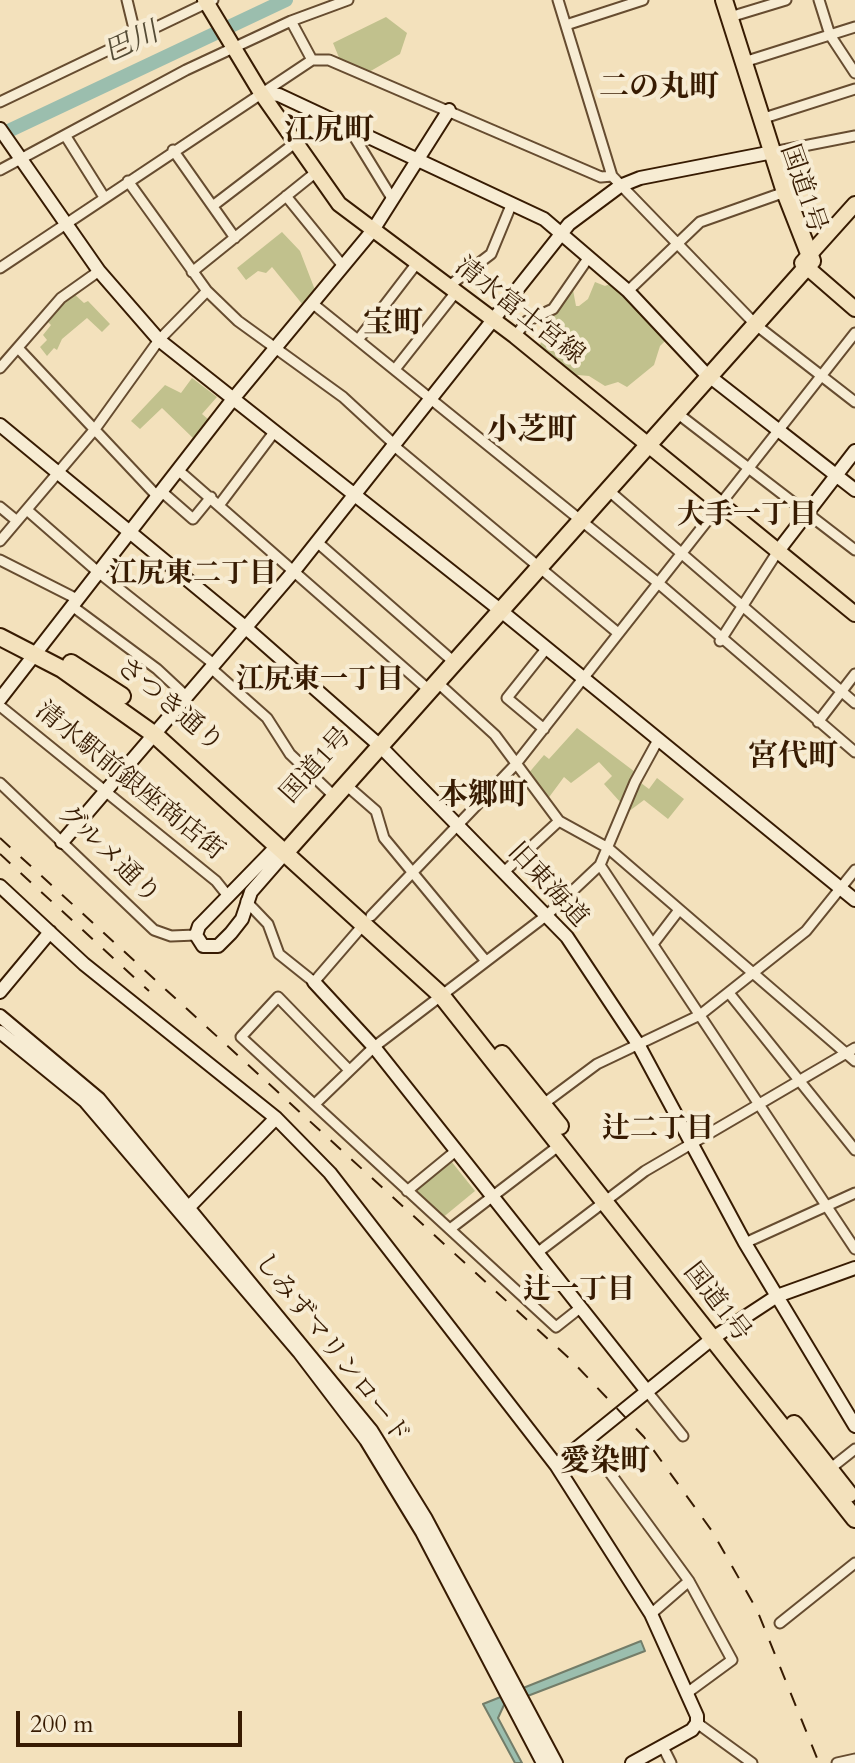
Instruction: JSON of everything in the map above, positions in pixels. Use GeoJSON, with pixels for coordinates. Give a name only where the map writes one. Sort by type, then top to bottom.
{"type":"FeatureCollection","features":[{"type":"Feature","properties":{"kind":"highway","name":"国道1号"},"geometry":{"type":"LineString","coordinates":[[716,0],[807,262],[284,846],[445,992],[826,1473],[855,1519]]}},
{"type":"Feature","properties":{"kind":"highway","name":"国道1号"},"geometry":{"type":"LineString","coordinates":[[724,0],[761,119],[768,153]]}},
{"type":"Feature","properties":{"kind":"highway","name":"国道1号"},"geometry":{"type":"LineString","coordinates":[[578,518],[608,490],[645,444],[677,413],[707,374]]}},
{"type":"Feature","properties":{"kind":"highway","name":"さつき通り"},"geometry":{"type":"LineString","coordinates":[[0,627],[158,731],[284,846]]}},
{"type":"Feature","properties":{"kind":"highway","name":"さつき通り"},"geometry":{"type":"LineString","coordinates":[[0,637],[38,651]]}},
{"type":"Feature","properties":{"kind":"highway","name":"国道1号"},"geometry":{"type":"LineString","coordinates":[[538,1108],[561,1144],[609,1198]]}},
{"type":"Feature","properties":{"kind":"highway","name":"国道1号"},"geometry":{"type":"LineString","coordinates":[[826,1473],[855,1502]]}},
{"type":"Feature","properties":{"kind":"main road","name":"清水富士宮線"},"geometry":{"type":"LineString","coordinates":[[208,2],[261,93],[339,204],[515,336],[855,614]]}},
{"type":"Feature","properties":{"kind":"main road"},"geometry":{"type":"LineString","coordinates":[[807,262],[855,204]]}},
{"type":"Feature","properties":{"kind":"main road"},"geometry":{"type":"LineString","coordinates":[[807,262],[855,212]]}},
{"type":"Feature","properties":{"kind":"main road"},"geometry":{"type":"LineString","coordinates":[[807,262],[855,300]]}},
{"type":"Feature","properties":{"kind":"main road"},"geometry":{"type":"LineString","coordinates":[[807,262],[855,309]]}},
{"type":"Feature","properties":{"kind":"street"},"geometry":{"type":"LineString","coordinates":[[127,0],[136,37]]}},
{"type":"Feature","properties":{"kind":"street"},"geometry":{"type":"LineString","coordinates":[[0,170],[19,156],[232,47],[348,0]]}},
{"type":"Feature","properties":{"kind":"street"},"geometry":{"type":"LineString","coordinates":[[558,0],[616,181],[753,322],[855,402]]}},
{"type":"Feature","properties":{"kind":"street"},"geometry":{"type":"LineString","coordinates":[[566,25],[643,0]]}},
{"type":"Feature","properties":{"kind":"street"},"geometry":{"type":"LineString","coordinates":[[730,17],[786,0]]}},
{"type":"Feature","properties":{"kind":"street"},"geometry":{"type":"LineString","coordinates":[[819,0],[830,35],[855,73]]}},
{"type":"Feature","properties":{"kind":"street"},"geometry":{"type":"LineString","coordinates":[[0,102],[208,2]]}},
{"type":"Feature","properties":{"kind":"street"},"geometry":{"type":"LineString","coordinates":[[291,21],[312,60]]}},
{"type":"Feature","properties":{"kind":"street"},"geometry":{"type":"LineString","coordinates":[[744,62],[855,27]]}},
{"type":"Feature","properties":{"kind":"street"},"geometry":{"type":"LineString","coordinates":[[0,268],[312,60],[329,60],[616,181],[855,136]]}},
{"type":"Feature","properties":{"kind":"street"},"geometry":{"type":"LineString","coordinates":[[761,119],[855,89]]}},
{"type":"Feature","properties":{"kind":"street"},"geometry":{"type":"LineString","coordinates":[[261,93],[279,95],[544,219],[628,291],[707,374],[855,490]]}},
{"type":"Feature","properties":{"kind":"street"},"geometry":{"type":"LineString","coordinates":[[0,699],[233,399],[373,230],[449,110]]}},
{"type":"Feature","properties":{"kind":"street"},"geometry":{"type":"LineString","coordinates":[[0,129],[99,271],[159,340],[498,608],[855,900]]}},
{"type":"Feature","properties":{"kind":"street"},"geometry":{"type":"LineString","coordinates":[[354,130],[355,138],[393,200]]}},
{"type":"Feature","properties":{"kind":"street"},"geometry":{"type":"LineString","coordinates":[[65,135],[104,197]]}},
{"type":"Feature","properties":{"kind":"street"},"geometry":{"type":"LineString","coordinates":[[214,205],[295,143]]}},
{"type":"Feature","properties":{"kind":"street"},"geometry":{"type":"LineString","coordinates":[[173,150],[235,238]]}},
{"type":"Feature","properties":{"kind":"street"},"geometry":{"type":"LineString","coordinates":[[192,272],[315,173]]}},
{"type":"Feature","properties":{"kind":"street"},"geometry":{"type":"LineString","coordinates":[[128,181],[192,272],[238,321],[343,397],[393,444],[618,633]]}},
{"type":"Feature","properties":{"kind":"street"},"geometry":{"type":"LineString","coordinates":[[62,842],[294,571],[561,233],[616,181]]}},
{"type":"Feature","properties":{"kind":"street"},"geometry":{"type":"LineString","coordinates":[[628,291],[700,222],[781,194]]}},
{"type":"Feature","properties":{"kind":"street"},"geometry":{"type":"LineString","coordinates":[[286,196],[343,266]]}},
{"type":"Feature","properties":{"kind":"street"},"geometry":{"type":"LineString","coordinates":[[396,368],[452,289],[491,254],[512,203]]}},
{"type":"Feature","properties":{"kind":"street"},"geometry":{"type":"LineString","coordinates":[[515,336],[527,321],[553,309],[589,257]]}},
{"type":"Feature","properties":{"kind":"street"},"geometry":{"type":"LineString","coordinates":[[358,340],[417,263]]}},
{"type":"Feature","properties":{"kind":"street"},"geometry":{"type":"LineString","coordinates":[[0,368],[61,298],[99,271]]}},
{"type":"Feature","properties":{"kind":"street"},"geometry":{"type":"LineString","coordinates":[[0,541],[95,429],[159,340],[207,291]]}},
{"type":"Feature","properties":{"kind":"street"},"geometry":{"type":"LineString","coordinates":[[312,303],[657,582],[720,641],[855,752]]}},
{"type":"Feature","properties":{"kind":"street"},"geometry":{"type":"LineString","coordinates":[[314,982],[411,870],[459,827],[515,765],[855,333]]}},
{"type":"Feature","properties":{"kind":"street"},"geometry":{"type":"LineString","coordinates":[[18,348],[159,493],[193,519],[211,497]]}},
{"type":"Feature","properties":{"kind":"street"},"geometry":{"type":"LineString","coordinates":[[677,413],[855,550]]}},
{"type":"Feature","properties":{"kind":"street","name":"旧東海道"},"geometry":{"type":"LineString","coordinates":[[0,425],[128,534],[246,628],[376,743],[547,915],[576,949],[638,1044],[745,1243],[855,1426]]}},
{"type":"Feature","properties":{"kind":"street"},"geometry":{"type":"LineString","coordinates":[[220,504],[275,431]]}},
{"type":"Feature","properties":{"kind":"street"},"geometry":{"type":"LineString","coordinates":[[720,641],[778,551],[855,451]]}},
{"type":"Feature","properties":{"kind":"street"},"geometry":{"type":"LineString","coordinates":[[178,470],[429,686],[495,735],[559,821],[608,848],[753,972],[851,1050],[855,1061]]}},
{"type":"Feature","properties":{"kind":"street"},"geometry":{"type":"LineString","coordinates":[[608,490],[855,703]]}},
{"type":"Feature","properties":{"kind":"street"},"geometry":{"type":"LineString","coordinates":[[0,507],[17,521]]}},
{"type":"Feature","properties":{"kind":"street"},"geometry":{"type":"LineString","coordinates":[[27,510],[214,667],[267,718],[290,754],[336,790],[376,811],[381,834],[485,960]]}},
{"type":"Feature","properties":{"kind":"street"},"geometry":{"type":"LineString","coordinates":[[317,542],[452,660]]}},
{"type":"Feature","properties":{"kind":"street"},"geometry":{"type":"LineString","coordinates":[[0,560],[75,602],[187,697]]}},
{"type":"Feature","properties":{"kind":"street"},"geometry":{"type":"LineString","coordinates":[[544,729],[507,698],[546,649]]}},
{"type":"Feature","properties":{"kind":"street"},"geometry":{"type":"LineString","coordinates":[[818,722],[855,674]]}},
{"type":"Feature","properties":{"kind":"street","name":"清水駅前銀座商店街"},"geometry":{"type":"LineString","coordinates":[[0,706],[106,789],[216,881],[228,896]]}},
{"type":"Feature","properties":{"kind":"street"},"geometry":{"type":"LineString","coordinates":[[315,1104],[374,1047],[547,915],[600,865],[635,782],[658,740]]}},
{"type":"Feature","properties":{"kind":"street","name":"グルメ通り"},"geometry":{"type":"LineString","coordinates":[[0,783],[154,930],[171,936],[196,935]]}},
{"type":"Feature","properties":{"kind":"street"},"geometry":{"type":"LineString","coordinates":[[505,871],[559,821]]}},
{"type":"Feature","properties":{"kind":"street"},"geometry":{"type":"LineString","coordinates":[[284,846],[246,901],[242,919],[218,946],[206,948],[196,935],[199,926],[284,846]]}},
{"type":"Feature","properties":{"kind":"street"},"geometry":{"type":"LineString","coordinates":[[600,865],[855,1249]]}},
{"type":"Feature","properties":{"kind":"street"},"geometry":{"type":"LineString","coordinates":[[538,1108],[597,1064],[700,1015],[806,931],[855,870]]}},
{"type":"Feature","properties":{"kind":"street"},"geometry":{"type":"LineString","coordinates":[[0,886],[84,964],[276,1118],[330,1173],[556,1465],[651,1614],[687,1693],[697,1723],[752,1763]]}},
{"type":"Feature","properties":{"kind":"street"},"geometry":{"type":"LineString","coordinates":[[246,901],[268,924],[279,954],[314,982],[374,1047],[683,1436]]}},
{"type":"Feature","properties":{"kind":"street"},"geometry":{"type":"LineString","coordinates":[[653,944],[679,910]]}},
{"type":"Feature","properties":{"kind":"street"},"geometry":{"type":"LineString","coordinates":[[0,992],[50,932]]}},
{"type":"Feature","properties":{"kind":"street"},"geometry":{"type":"LineString","coordinates":[[729,993],[855,1150]]}},
{"type":"Feature","properties":{"kind":"street"},"geometry":{"type":"LineString","coordinates":[[349,1070],[278,997],[241,1037],[556,1327],[580,1308]]}},
{"type":"Feature","properties":{"kind":"street","name":"しみずマリンロード"},"geometry":{"type":"LineString","coordinates":[[0,1016],[99,1099],[371,1430],[426,1519],[519,1706],[543,1763]]}},
{"type":"Feature","properties":{"kind":"street","name":"しみずマリンロード"},"geometry":{"type":"LineString","coordinates":[[0,1032],[85,1101],[299,1352],[366,1440],[510,1688]]}},
{"type":"Feature","properties":{"kind":"street"},"geometry":{"type":"LineString","coordinates":[[537,1253],[609,1198],[692,1143],[851,1050]]}},
{"type":"Feature","properties":{"kind":"street"},"geometry":{"type":"LineString","coordinates":[[189,1207],[276,1118]]}},
{"type":"Feature","properties":{"kind":"street"},"geometry":{"type":"LineString","coordinates":[[450,1229],[561,1144]]}},
{"type":"Feature","properties":{"kind":"street"},"geometry":{"type":"LineString","coordinates":[[407,1191],[457,1150]]}},
{"type":"Feature","properties":{"kind":"street"},"geometry":{"type":"LineString","coordinates":[[745,1243],[855,1193]]}},
{"type":"Feature","properties":{"kind":"street"},"geometry":{"type":"LineString","coordinates":[[556,1465],[717,1335],[777,1296],[855,1268]]}},
{"type":"Feature","properties":{"kind":"street"},"geometry":{"type":"LineString","coordinates":[[586,1440],[689,1581],[732,1660],[687,1693]]}},
{"type":"Feature","properties":{"kind":"street"},"geometry":{"type":"LineString","coordinates":[[826,1473],[855,1449]]}},
{"type":"Feature","properties":{"kind":"street"},"geometry":{"type":"LineString","coordinates":[[780,1623],[855,1563]]}},
{"type":"Feature","properties":{"kind":"street"},"geometry":{"type":"LineString","coordinates":[[651,1614],[689,1581]]}},
{"type":"Feature","properties":{"kind":"street","name":"しみずマリンロード"},"geometry":{"type":"LineString","coordinates":[[519,1706],[556,1763]]}},
{"type":"Feature","properties":{"kind":"street"},"geometry":{"type":"LineString","coordinates":[[632,1763],[663,1747],[697,1723]]}},
{"type":"Feature","properties":{"kind":"street"},"geometry":{"type":"LineString","coordinates":[[663,1747],[671,1763]]}},
{"type":"Feature","properties":{"kind":"street"},"geometry":{"type":"LineString","coordinates":[[837,1763],[855,1759]]}},
{"type":"Feature","properties":{"kind":"green space"},"geometry":{"type":"Polygon","coordinates":[[[386,17],[407,33],[400,54],[369,72],[340,60],[333,43],[386,17]]]}},
{"type":"Feature","properties":{"kind":"green space"},"geometry":{"type":"Polygon","coordinates":[[[282,232],[300,251],[315,290],[303,305],[272,267],[266,273],[258,271],[246,280],[237,268],[282,232]]]}},
{"type":"Feature","properties":{"kind":"green space"},"geometry":{"type":"Polygon","coordinates":[[[617,281],[669,337],[660,346],[654,365],[627,387],[618,382],[605,386],[589,376],[567,374],[539,346],[550,328],[542,316],[569,292],[573,290],[576,306],[579,306],[588,299],[595,282],[605,286],[617,281]]]}},
{"type":"Feature","properties":{"kind":"green space"},"geometry":{"type":"Polygon","coordinates":[[[73,293],[84,303],[88,301],[110,324],[102,332],[87,318],[62,339],[57,350],[54,348],[47,356],[40,347],[47,340],[43,335],[51,325],[46,320],[73,293]]]}},
{"type":"Feature","properties":{"kind":"green space"},"geometry":{"type":"Polygon","coordinates":[[[192,378],[217,397],[202,414],[209,420],[194,439],[162,408],[140,429],[131,421],[165,385],[181,393],[192,378]]]}},
{"type":"Feature","properties":{"kind":"green space"},"geometry":{"type":"Polygon","coordinates":[[[577,728],[635,772],[621,803],[604,784],[612,776],[599,762],[571,783],[564,777],[547,800],[527,775],[544,755],[549,759],[577,728]]]}},
{"type":"Feature","properties":{"kind":"green space"},"geometry":{"type":"Polygon","coordinates":[[[657,778],[684,799],[668,819],[644,800],[628,812],[641,783],[649,789],[657,778]]]}},
{"type":"Feature","properties":{"kind":"green space"},"geometry":{"type":"Polygon","coordinates":[[[451,1161],[475,1191],[441,1219],[414,1194],[451,1161]]]}},
{"type":"Feature","properties":{"kind":"shaded area"},"geometry":{"type":"Polygon","coordinates":[[[641,1641],[645,1651],[504,1705],[498,1718],[522,1763],[515,1763],[483,1704],[641,1641]]]}},
{"type":"Feature","properties":{"kind":"waterway","name":"巴川"},"geometry":{"type":"LineString","coordinates":[[0,135],[286,0]]}},
{"type":"Feature","properties":{"kind":"railway"},"geometry":{"type":"LineString","coordinates":[[0,838],[571,1360],[644,1437],[712,1531],[757,1610],[819,1763]]}},
{"type":"Feature","properties":{"kind":"railway"},"geometry":{"type":"LineString","coordinates":[[0,854],[149,991]]}},
{"type":"Feature","properties":{"kind":"district","name":"二の丸町"},"geometry":{"type":"Point","coordinates":[659,89]}},
{"type":"Feature","properties":{"kind":"district","name":"江尻町"},"geometry":{"type":"Point","coordinates":[329,132]}},
{"type":"Feature","properties":{"kind":"district","name":"宝町"},"geometry":{"type":"Point","coordinates":[393,325]}},
{"type":"Feature","properties":{"kind":"district","name":"小芝町"},"geometry":{"type":"Point","coordinates":[532,432]}},
{"type":"Feature","properties":{"kind":"district","name":"大手一丁目"},"geometry":{"type":"Point","coordinates":[747,517]}},
{"type":"Feature","properties":{"kind":"district","name":"江尻東二丁目"},"geometry":{"type":"Point","coordinates":[193,576]}},
{"type":"Feature","properties":{"kind":"district","name":"江尻東一丁目"},"geometry":{"type":"Point","coordinates":[320,682]}},
{"type":"Feature","properties":{"kind":"district","name":"宮代町"},"geometry":{"type":"Point","coordinates":[793,758]}},
{"type":"Feature","properties":{"kind":"district","name":"本郷町"},"geometry":{"type":"Point","coordinates":[483,797]}},
{"type":"Feature","properties":{"kind":"district","name":"辻二丁目"},"geometry":{"type":"Point","coordinates":[658,1131]}},
{"type":"Feature","properties":{"kind":"district","name":"辻一丁目"},"geometry":{"type":"Point","coordinates":[579,1292]}},
{"type":"Feature","properties":{"kind":"district","name":"愛染町"},"geometry":{"type":"Point","coordinates":[605,1463]}}]}
